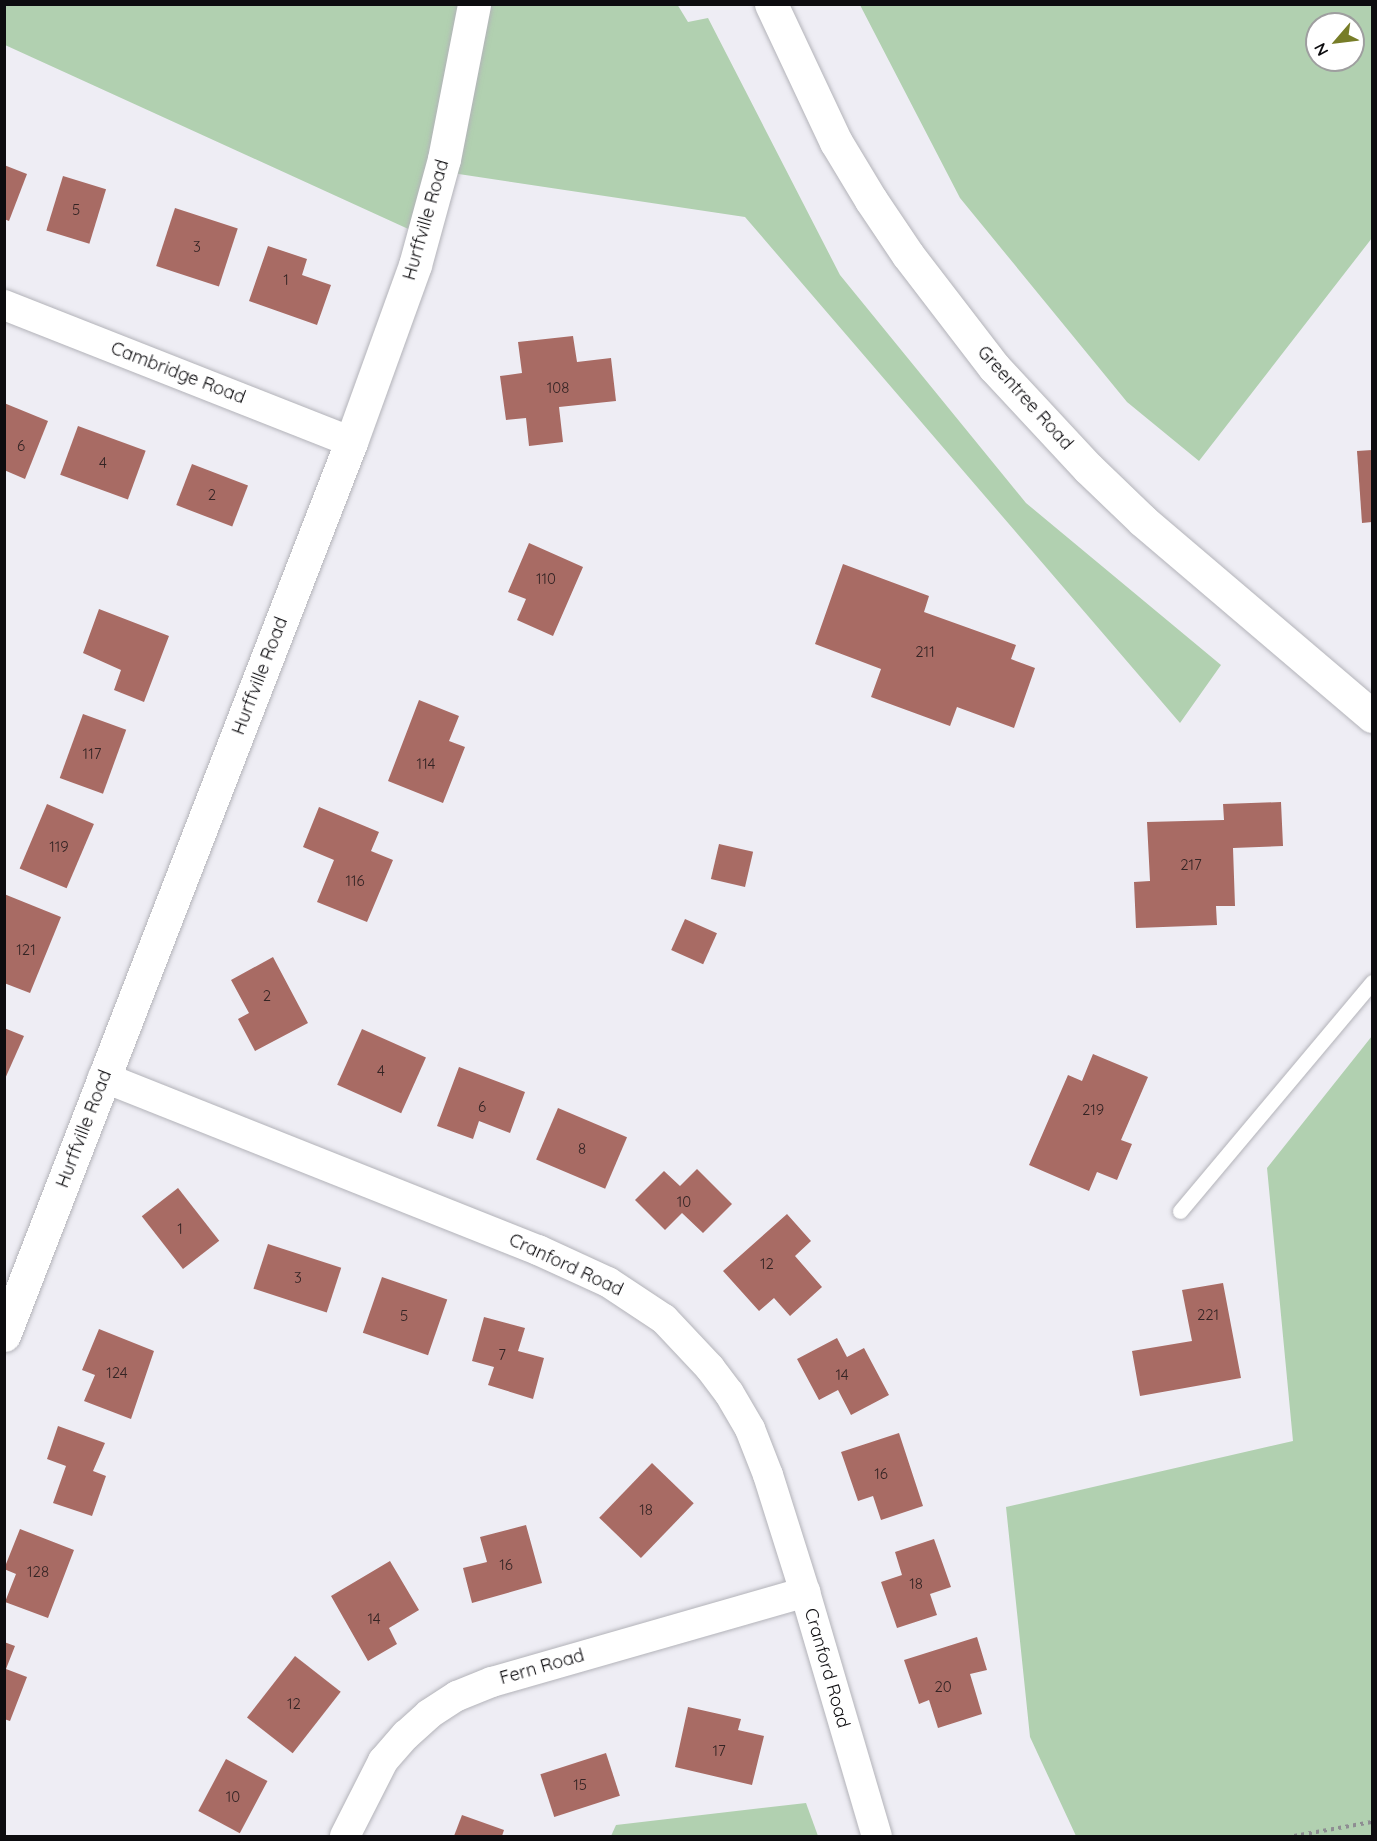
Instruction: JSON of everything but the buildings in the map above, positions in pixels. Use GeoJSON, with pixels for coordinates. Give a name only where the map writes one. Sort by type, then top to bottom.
{"type":"FeatureCollection","features":[{"type":"Feature","properties":{"kind":"street","name":"Hurffville Road"},"geometry":{"type":"LineString","coordinates":[[4,1335],[351,442],[415,266],[431,213],[474,4]]}},
{"type":"Feature","properties":{"kind":"street","name":"Greentree Road"},"geometry":{"type":"LineString","coordinates":[[771,4],[831,131],[871,200],[908,255],[994,367],[1088,468],[1143,521],[1372,716]]}},
{"type":"Feature","properties":{"kind":"street","name":"Cambridge Road"},"geometry":{"type":"LineString","coordinates":[[4,305],[351,442]]}},
{"type":"Feature","properties":{"kind":"street","name":"Cranford Road"},"geometry":{"type":"LineString","coordinates":[[103,1077],[538,1250],[608,1282],[664,1319],[710,1368],[750,1429],[768,1475],[877,1836]]}},
{"type":"Feature","properties":{"kind":"street","name":"Fern Road"},"geometry":{"type":"LineString","coordinates":[[345,1836],[383,1761],[429,1714],[456,1696],[492,1682],[804,1592]]}},
{"type":"Feature","properties":{"kind":"lane"},"geometry":{"type":"LineString","coordinates":[[1180,1211],[1372,982]]}},
{"type":"Feature","properties":{"kind":"path"},"geometry":{"type":"LineString","coordinates":[[1294,1836],[1372,1821]]}},
{"type":"Feature","properties":{"kind":"green space"},"geometry":{"type":"Polygon","coordinates":[[[5,4],[677,4],[688,22],[708,18],[840,275],[1026,503],[1221,665],[1180,723],[745,217],[452,173],[428,238],[5,45],[5,4]]]}},
{"type":"Feature","properties":{"kind":"green space"},"geometry":{"type":"Polygon","coordinates":[[[860,5],[1372,5],[1372,238],[1199,461],[1127,402],[960,198],[860,5]]]}},
{"type":"Feature","properties":{"kind":"green space"},"geometry":{"type":"Polygon","coordinates":[[[1372,1036],[1372,1836],[1076,1836],[1030,1737],[1006,1507],[1293,1441],[1267,1168],[1372,1036]]]}},
{"type":"Feature","properties":{"kind":"green space"},"geometry":{"type":"Polygon","coordinates":[[[806,1803],[818,1836],[611,1836],[616,1825],[806,1803]]]}}]}
